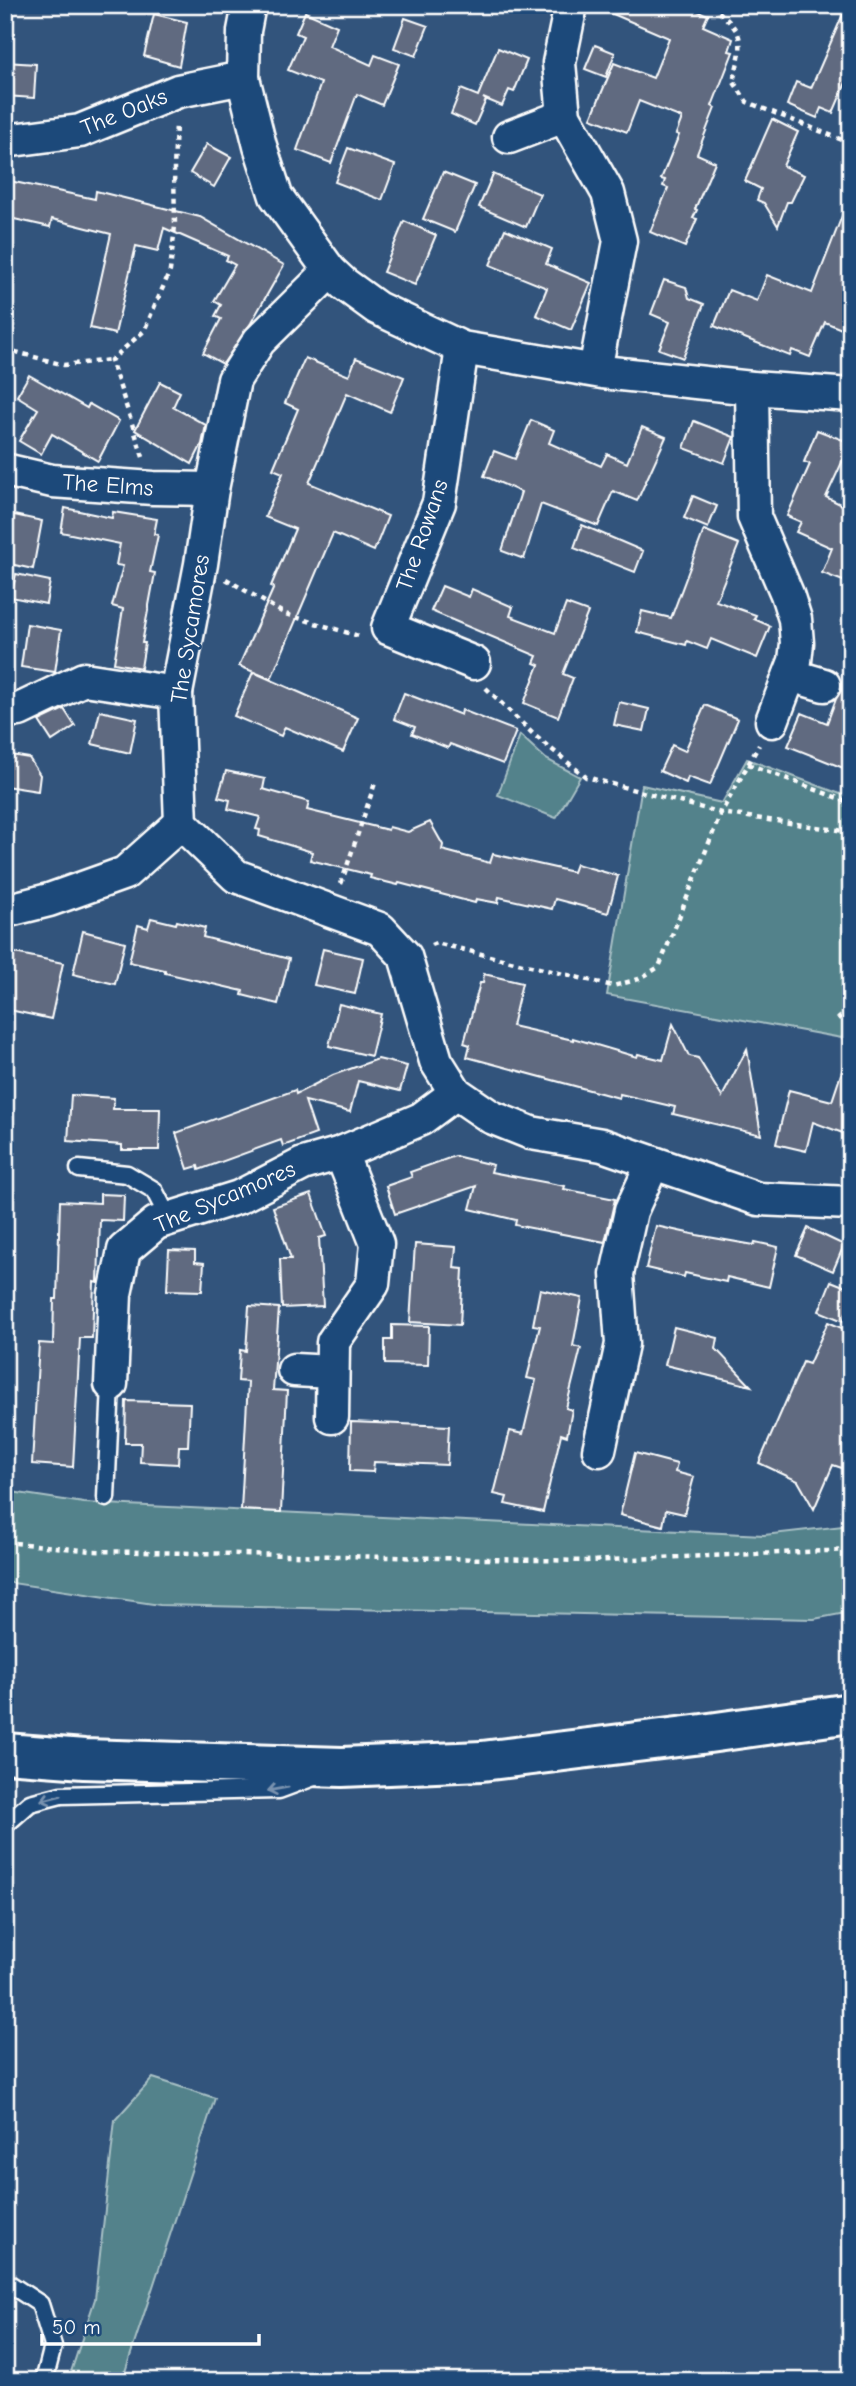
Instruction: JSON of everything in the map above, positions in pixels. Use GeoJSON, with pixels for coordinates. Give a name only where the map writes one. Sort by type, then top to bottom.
{"type":"FeatureCollection","features":[{"type":"Feature","properties":{"kind":"highway"},"geometry":{"type":"LineString","coordinates":[[5,1753],[84,1759],[342,1767],[482,1760],[851,1713]]}},
{"type":"Feature","properties":{"kind":"street"},"geometry":{"type":"LineString","coordinates":[[249,5],[244,31],[243,78],[276,196],[330,271],[377,308],[462,348],[595,370],[752,388],[851,395]]}},
{"type":"Feature","properties":{"kind":"street"},"geometry":{"type":"LineString","coordinates":[[571,5],[559,63],[564,116],[608,193],[620,241],[595,370]]}},
{"type":"Feature","properties":{"kind":"street","name":"The Oaks"},"geometry":{"type":"LineString","coordinates":[[5,141],[80,131],[177,91],[243,78]]}},
{"type":"Feature","properties":{"kind":"street"},"geometry":{"type":"LineString","coordinates":[[509,137],[564,116]]}},
{"type":"Feature","properties":{"kind":"street","name":"The Sycamores"},"geometry":{"type":"LineString","coordinates":[[181,823],[176,694],[234,380],[259,341],[330,271]]}},
{"type":"Feature","properties":{"kind":"street","name":"The Rowans"},"geometry":{"type":"LineString","coordinates":[[462,348],[439,503],[388,628],[476,672]]}},
{"type":"Feature","properties":{"kind":"street"},"geometry":{"type":"LineString","coordinates":[[752,388],[754,517],[787,594],[795,619],[797,643],[795,661],[772,721]]}},
{"type":"Feature","properties":{"kind":"street","name":"The Elms"},"geometry":{"type":"LineString","coordinates":[[5,470],[52,481],[212,489]]}},
{"type":"Feature","properties":{"kind":"street"},"geometry":{"type":"LineString","coordinates":[[790,675],[824,685]]}},
{"type":"Feature","properties":{"kind":"street"},"geometry":{"type":"LineString","coordinates":[[5,710],[19,710],[84,679],[176,694]]}},
{"type":"Feature","properties":{"kind":"street"},"geometry":{"type":"LineString","coordinates":[[5,911],[49,900],[125,873],[181,823],[236,876],[380,929],[405,956],[436,1061],[456,1093],[491,1118],[531,1133],[602,1145],[758,1199],[851,1203]]}},
{"type":"Feature","properties":{"kind":"street","name":"The Sycamores"},"geometry":{"type":"LineString","coordinates":[[111,1384],[115,1294],[124,1250],[156,1223],[239,1197],[303,1164],[341,1153],[421,1119],[456,1093]]}},
{"type":"Feature","properties":{"kind":"street"},"geometry":{"type":"LineString","coordinates":[[332,1417],[333,1342],[373,1284],[377,1244],[341,1153]]}},
{"type":"Feature","properties":{"kind":"street"},"geometry":{"type":"LineString","coordinates":[[599,1450],[622,1344],[617,1275],[631,1211],[653,1163]]}},
{"type":"Feature","properties":{"kind":"street"},"geometry":{"type":"LineString","coordinates":[[293,1370],[332,1371]]}},
{"type":"Feature","properties":{"kind":"lane"},"geometry":{"type":"LineString","coordinates":[[79,1169],[127,1174],[154,1191],[169,1219]]}},
{"type":"Feature","properties":{"kind":"lane"},"geometry":{"type":"LineString","coordinates":[[106,1498],[111,1384]]}},
{"type":"Feature","properties":{"kind":"lane"},"geometry":{"type":"LineString","coordinates":[[5,1825],[30,1803],[61,1795],[279,1790],[342,1767]]}},
{"type":"Feature","properties":{"kind":"lane"},"geometry":{"type":"LineString","coordinates":[[5,2281],[40,2304],[53,2346],[44,2381]]}},
{"type":"Feature","properties":{"kind":"path"},"geometry":{"type":"LineString","coordinates":[[711,5],[733,24],[743,48],[733,80],[747,102],[845,141]]}},
{"type":"Feature","properties":{"kind":"path"},"geometry":{"type":"LineString","coordinates":[[5,349],[64,365],[111,360],[144,331],[170,271],[175,226],[177,91]]}},
{"type":"Feature","properties":{"kind":"path"},"geometry":{"type":"LineString","coordinates":[[111,360],[153,488]]}},
{"type":"Feature","properties":{"kind":"path"},"geometry":{"type":"LineString","coordinates":[[201,564],[285,614],[364,638]]}},
{"type":"Feature","properties":{"kind":"path"},"geometry":{"type":"LineString","coordinates":[[476,672],[534,735],[586,777],[721,813],[851,832]]}},
{"type":"Feature","properties":{"kind":"path"},"geometry":{"type":"LineString","coordinates":[[405,956],[436,943],[613,986],[639,979],[659,967],[721,813],[772,721]]}},
{"type":"Feature","properties":{"kind":"path"},"geometry":{"type":"LineString","coordinates":[[748,764],[851,803]]}},
{"type":"Feature","properties":{"kind":"path"},"geometry":{"type":"LineString","coordinates":[[329,910],[346,872],[375,783]]}},
{"type":"Feature","properties":{"kind":"path"},"geometry":{"type":"LineString","coordinates":[[838,1016],[851,1032]]}},
{"type":"Feature","properties":{"kind":"path"},"geometry":{"type":"LineString","coordinates":[[5,1542],[93,1551],[586,1561],[851,1550]]}},
{"type":"Feature","properties":{"kind":"green space"},"geometry":{"type":"Polygon","coordinates":[[[520,735],[546,759],[580,777],[556,818],[498,795],[520,735]]]}},
{"type":"Feature","properties":{"kind":"green space"},"geometry":{"type":"Polygon","coordinates":[[[747,759],[851,798],[851,1008],[842,1038],[607,995],[642,785],[722,803],[747,759]]]}},
{"type":"Feature","properties":{"kind":"green space"},"geometry":{"type":"Polygon","coordinates":[[[5,1491],[84,1503],[764,1535],[851,1525],[851,1612],[814,1619],[160,1605],[5,1582],[5,1491]]]}},
{"type":"Feature","properties":{"kind":"green space"},"geometry":{"type":"Polygon","coordinates":[[[153,2078],[215,2098],[122,2381],[68,2381],[95,2299],[115,2120],[153,2078]]]}},
{"type":"Feature","properties":{"kind":"building"},"geometry":{"type":"Polygon","coordinates":[[[592,5],[683,5],[708,15],[703,26],[733,39],[729,51],[733,52],[697,154],[715,162],[695,209],[697,210],[693,218],[697,219],[685,247],[650,232],[668,188],[663,186],[665,180],[661,179],[679,135],[676,134],[682,118],[639,101],[627,132],[591,118],[614,63],[653,78],[669,38],[592,5]]]}},
{"type":"Feature","properties":{"kind":"building"},"geometry":{"type":"Polygon","coordinates":[[[847,5],[851,5],[851,71],[833,113],[821,108],[817,118],[787,105],[796,82],[811,88],[847,5]]]}},
{"type":"Feature","properties":{"kind":"building"},"geometry":{"type":"Polygon","coordinates":[[[305,12],[337,26],[329,46],[371,65],[375,55],[399,64],[382,105],[357,94],[331,163],[297,150],[321,83],[288,70],[303,36],[296,33],[305,12]]]}},
{"type":"Feature","properties":{"kind":"building"},"geometry":{"type":"Polygon","coordinates":[[[154,14],[187,22],[179,66],[144,56],[154,14]]]}},
{"type":"Feature","properties":{"kind":"building"},"geometry":{"type":"Polygon","coordinates":[[[405,18],[428,26],[416,56],[394,48],[405,18]]]}},
{"type":"Feature","properties":{"kind":"building"},"geometry":{"type":"Polygon","coordinates":[[[595,45],[615,53],[606,77],[585,69],[595,45]]]}},
{"type":"Feature","properties":{"kind":"building"},"geometry":{"type":"Polygon","coordinates":[[[498,48],[527,60],[514,92],[509,90],[502,106],[483,98],[486,100],[475,125],[451,114],[461,89],[478,96],[498,48]]]}},
{"type":"Feature","properties":{"kind":"building"},"geometry":{"type":"Polygon","coordinates":[[[5,62],[36,64],[34,98],[5,96],[5,62]]]}},
{"type":"Feature","properties":{"kind":"building"},"geometry":{"type":"Polygon","coordinates":[[[772,119],[798,132],[783,166],[804,175],[791,202],[787,202],[778,226],[764,203],[757,200],[761,189],[745,181],[772,119]]]}},
{"type":"Feature","properties":{"kind":"building"},"geometry":{"type":"Polygon","coordinates":[[[207,144],[231,157],[214,187],[190,173],[207,144]]]}},
{"type":"Feature","properties":{"kind":"building"},"geometry":{"type":"Polygon","coordinates":[[[348,148],[395,165],[382,200],[335,182],[348,148]]]}},
{"type":"Feature","properties":{"kind":"building"},"geometry":{"type":"Polygon","coordinates":[[[443,172],[475,185],[455,232],[423,219],[443,172]]]}},
{"type":"Feature","properties":{"kind":"building"},"geometry":{"type":"Polygon","coordinates":[[[493,174],[540,194],[526,227],[479,207],[493,174]]]}},
{"type":"Feature","properties":{"kind":"building"},"geometry":{"type":"Polygon","coordinates":[[[5,180],[95,199],[96,191],[200,217],[284,265],[251,323],[223,364],[203,353],[221,319],[215,316],[221,305],[214,301],[235,265],[226,260],[228,256],[164,228],[158,251],[136,246],[115,334],[90,328],[111,234],[52,219],[50,227],[5,217],[5,180]]]}},
{"type":"Feature","properties":{"kind":"building"},"geometry":{"type":"Polygon","coordinates":[[[849,198],[851,333],[825,322],[810,357],[792,350],[790,356],[714,326],[729,290],[757,301],[767,275],[812,293],[849,198]]]}},
{"type":"Feature","properties":{"kind":"building"},"geometry":{"type":"Polygon","coordinates":[[[404,221],[436,235],[415,285],[383,272],[404,221]]]}},
{"type":"Feature","properties":{"kind":"building"},"geometry":{"type":"Polygon","coordinates":[[[505,229],[552,249],[546,264],[591,283],[571,330],[536,315],[547,288],[490,265],[505,229]]]}},
{"type":"Feature","properties":{"kind":"building"},"geometry":{"type":"Polygon","coordinates":[[[664,280],[686,287],[689,298],[704,304],[683,358],[659,349],[670,322],[651,314],[664,280]]]}},
{"type":"Feature","properties":{"kind":"building"},"geometry":{"type":"Polygon","coordinates":[[[305,358],[349,376],[356,358],[404,377],[390,412],[347,393],[309,483],[388,516],[374,551],[333,533],[271,679],[239,666],[274,587],[271,586],[295,529],[265,517],[283,473],[273,469],[298,409],[285,403],[305,358]]]}},
{"type":"Feature","properties":{"kind":"building"},"geometry":{"type":"Polygon","coordinates":[[[29,375],[87,408],[89,404],[119,421],[98,461],[52,434],[41,454],[19,441],[38,409],[17,396],[29,375]]]}},
{"type":"Feature","properties":{"kind":"building"},"geometry":{"type":"Polygon","coordinates":[[[160,382],[180,392],[173,407],[206,425],[202,444],[192,464],[135,430],[160,382]]]}},
{"type":"Feature","properties":{"kind":"building"},"geometry":{"type":"Polygon","coordinates":[[[531,420],[554,430],[549,443],[601,466],[607,454],[627,463],[642,427],[666,437],[637,501],[613,491],[598,526],[541,504],[524,559],[502,551],[521,492],[484,476],[494,451],[515,459],[531,420]]]}},
{"type":"Feature","properties":{"kind":"building"},"geometry":{"type":"Polygon","coordinates":[[[694,421],[734,437],[724,463],[684,448],[694,421]]]}},
{"type":"Feature","properties":{"kind":"building"},"geometry":{"type":"Polygon","coordinates":[[[817,430],[851,443],[826,497],[848,508],[851,505],[851,584],[822,573],[832,548],[796,532],[801,522],[787,516],[810,464],[804,462],[817,430]]]}},
{"type":"Feature","properties":{"kind":"building"},"geometry":{"type":"Polygon","coordinates":[[[693,496],[717,506],[708,528],[684,518],[693,496]]]}},
{"type":"Feature","properties":{"kind":"building"},"geometry":{"type":"Polygon","coordinates":[[[65,508],[112,518],[113,512],[157,519],[154,534],[158,535],[150,572],[155,573],[142,643],[145,643],[141,668],[114,663],[123,609],[112,606],[123,566],[116,565],[120,544],[61,532],[65,508]]]}},
{"type":"Feature","properties":{"kind":"building"},"geometry":{"type":"Polygon","coordinates":[[[5,513],[42,521],[33,569],[5,563],[5,513]]]}},
{"type":"Feature","properties":{"kind":"building"},"geometry":{"type":"Polygon","coordinates":[[[582,525],[643,551],[635,572],[574,548],[582,525]]]}},
{"type":"Feature","properties":{"kind":"building"},"geometry":{"type":"Polygon","coordinates":[[[704,530],[739,544],[716,601],[756,615],[754,619],[770,626],[757,658],[711,639],[707,649],[687,641],[686,645],[637,632],[642,611],[671,618],[704,530]]]}},
{"type":"Feature","properties":{"kind":"building"},"geometry":{"type":"Polygon","coordinates":[[[16,574],[50,581],[46,604],[11,597],[16,574]]]}},
{"type":"Feature","properties":{"kind":"building"},"geometry":{"type":"Polygon","coordinates":[[[442,586],[469,597],[472,589],[513,607],[510,616],[555,633],[566,604],[588,612],[563,674],[573,678],[558,717],[524,703],[539,665],[534,663],[537,656],[431,611],[442,586]]]}},
{"type":"Feature","properties":{"kind":"building"},"geometry":{"type":"Polygon","coordinates":[[[27,624],[61,630],[55,672],[21,667],[27,624]]]}},
{"type":"Feature","properties":{"kind":"building"},"geometry":{"type":"Polygon","coordinates":[[[848,666],[851,666],[851,771],[788,746],[802,713],[827,723],[848,666]]]}},
{"type":"Feature","properties":{"kind":"building"},"geometry":{"type":"Polygon","coordinates":[[[253,672],[358,718],[343,752],[285,727],[281,736],[234,716],[253,672]]]}},
{"type":"Feature","properties":{"kind":"building"},"geometry":{"type":"Polygon","coordinates":[[[404,693],[461,715],[462,710],[516,731],[503,764],[450,744],[448,748],[412,734],[415,727],[394,719],[404,693]]]}},
{"type":"Feature","properties":{"kind":"building"},"geometry":{"type":"Polygon","coordinates":[[[619,702],[649,709],[644,731],[614,725],[619,702]]]}},
{"type":"Feature","properties":{"kind":"building"},"geometry":{"type":"Polygon","coordinates":[[[705,705],[738,719],[710,785],[688,777],[686,783],[660,771],[672,745],[685,751],[705,705]]]}},
{"type":"Feature","properties":{"kind":"building"},"geometry":{"type":"Polygon","coordinates":[[[64,709],[75,726],[52,741],[39,721],[64,709]]]}},
{"type":"Feature","properties":{"kind":"building"},"geometry":{"type":"Polygon","coordinates":[[[100,711],[137,719],[130,753],[92,744],[100,711]]]}},
{"type":"Feature","properties":{"kind":"building"},"geometry":{"type":"Polygon","coordinates":[[[5,754],[29,758],[40,775],[38,791],[5,786],[5,754]]]}},
{"type":"Feature","properties":{"kind":"building"},"geometry":{"type":"Polygon","coordinates":[[[226,771],[265,779],[263,789],[309,802],[307,810],[388,830],[389,827],[408,832],[430,822],[443,845],[442,850],[490,863],[493,854],[573,872],[576,864],[618,876],[608,913],[555,899],[552,909],[499,897],[498,903],[476,899],[475,903],[370,878],[371,875],[310,860],[312,852],[259,836],[260,830],[256,829],[260,817],[228,809],[230,800],[218,797],[226,771]]]}},
{"type":"Feature","properties":{"kind":"building"},"geometry":{"type":"Polygon","coordinates":[[[151,918],[205,928],[203,937],[289,959],[278,1004],[242,995],[243,991],[129,962],[138,925],[148,928],[151,918]]]}},
{"type":"Feature","properties":{"kind":"building"},"geometry":{"type":"Polygon","coordinates":[[[83,931],[125,942],[115,984],[73,974],[83,931]]]}},
{"type":"Feature","properties":{"kind":"building"},"geometry":{"type":"Polygon","coordinates":[[[323,949],[363,958],[355,994],[314,985],[323,949]]]}},
{"type":"Feature","properties":{"kind":"building"},"geometry":{"type":"Polygon","coordinates":[[[5,951],[63,963],[51,1019],[5,1009],[5,951]]]}},
{"type":"Feature","properties":{"kind":"building"},"geometry":{"type":"Polygon","coordinates":[[[484,974],[522,983],[512,1026],[573,1038],[637,1057],[638,1054],[663,1060],[673,1024],[689,1056],[698,1058],[722,1097],[747,1049],[761,1135],[673,1114],[675,1107],[620,1094],[619,1098],[467,1057],[470,1045],[464,1043],[484,974]]]}},
{"type":"Feature","properties":{"kind":"building"},"geometry":{"type":"Polygon","coordinates":[[[339,1004],[381,1014],[371,1056],[329,1046],[339,1004]]]}},
{"type":"Feature","properties":{"kind":"building"},"geometry":{"type":"Polygon","coordinates":[[[378,1059],[407,1066],[400,1091],[358,1081],[350,1112],[305,1101],[316,1134],[283,1146],[281,1140],[199,1170],[198,1166],[188,1169],[176,1133],[295,1090],[296,1094],[333,1075],[378,1059]]]}},
{"type":"Feature","properties":{"kind":"building"},"geometry":{"type":"Polygon","coordinates":[[[846,1059],[851,1059],[851,1136],[813,1122],[806,1151],[776,1144],[789,1090],[832,1101],[846,1059]]]}},
{"type":"Feature","properties":{"kind":"building"},"geometry":{"type":"Polygon","coordinates":[[[71,1095],[114,1098],[113,1109],[160,1109],[159,1150],[122,1150],[122,1145],[68,1141],[71,1095]]]}},
{"type":"Feature","properties":{"kind":"building"},"geometry":{"type":"Polygon","coordinates":[[[455,1156],[493,1165],[491,1172],[615,1199],[605,1242],[515,1225],[516,1220],[470,1209],[476,1186],[395,1214],[386,1186],[412,1177],[410,1172],[455,1156]]]}},
{"type":"Feature","properties":{"kind":"building"},"geometry":{"type":"Polygon","coordinates":[[[100,1194],[124,1195],[123,1221],[100,1220],[98,1283],[94,1282],[92,1338],[80,1338],[73,1467],[32,1464],[39,1343],[53,1344],[60,1201],[100,1203],[100,1194]]]}},
{"type":"Feature","properties":{"kind":"building"},"geometry":{"type":"Polygon","coordinates":[[[311,1194],[326,1236],[319,1238],[323,1306],[282,1308],[280,1259],[291,1259],[273,1207],[311,1194]]]}},
{"type":"Feature","properties":{"kind":"building"},"geometry":{"type":"Polygon","coordinates":[[[656,1226],[754,1245],[755,1242],[778,1247],[769,1287],[727,1277],[726,1282],[685,1273],[684,1277],[646,1268],[656,1226]]]}},
{"type":"Feature","properties":{"kind":"building"},"geometry":{"type":"Polygon","coordinates":[[[808,1228],[844,1245],[833,1271],[796,1255],[808,1228]]]}},
{"type":"Feature","properties":{"kind":"building"},"geometry":{"type":"Polygon","coordinates":[[[415,1244],[456,1247],[454,1268],[463,1269],[460,1325],[410,1322],[415,1244]]]}},
{"type":"Feature","properties":{"kind":"building"},"geometry":{"type":"Polygon","coordinates":[[[169,1250],[195,1251],[195,1262],[204,1263],[202,1291],[167,1290],[169,1250]]]}},
{"type":"Feature","properties":{"kind":"building"},"geometry":{"type":"Polygon","coordinates":[[[831,1281],[851,1289],[851,1301],[843,1321],[819,1311],[831,1281]]]}},
{"type":"Feature","properties":{"kind":"building"},"geometry":{"type":"Polygon","coordinates":[[[540,1289],[582,1298],[573,1346],[581,1348],[566,1408],[572,1410],[567,1436],[561,1434],[543,1512],[505,1504],[507,1497],[494,1494],[510,1431],[523,1434],[536,1380],[527,1378],[540,1326],[533,1325],[540,1289]]]}},
{"type":"Feature","properties":{"kind":"building"},"geometry":{"type":"Polygon","coordinates":[[[249,1306],[279,1308],[273,1390],[287,1391],[281,1512],[241,1510],[248,1382],[238,1381],[240,1350],[246,1351],[249,1306]]]}},
{"type":"Feature","properties":{"kind":"building"},"geometry":{"type":"Polygon","coordinates":[[[828,1322],[851,1332],[851,1471],[833,1465],[814,1509],[798,1481],[759,1463],[803,1362],[809,1364],[828,1322]]]}},
{"type":"Feature","properties":{"kind":"building"},"geometry":{"type":"Polygon","coordinates":[[[392,1325],[429,1326],[428,1365],[385,1364],[385,1340],[392,1340],[392,1325]]]}},
{"type":"Feature","properties":{"kind":"building"},"geometry":{"type":"Polygon","coordinates":[[[674,1327],[718,1338],[716,1349],[751,1386],[665,1365],[674,1327]]]}},
{"type":"Feature","properties":{"kind":"building"},"geometry":{"type":"Polygon","coordinates":[[[126,1401],[190,1403],[188,1446],[179,1446],[178,1464],[140,1462],[141,1443],[125,1443],[126,1401]]]}},
{"type":"Feature","properties":{"kind":"building"},"geometry":{"type":"Polygon","coordinates":[[[351,1422],[449,1426],[447,1465],[374,1462],[373,1472],[350,1471],[351,1422]]]}},
{"type":"Feature","properties":{"kind":"building"},"geometry":{"type":"Polygon","coordinates":[[[635,1453],[677,1464],[675,1472],[694,1477],[684,1514],[666,1510],[663,1526],[620,1515],[635,1453]]]}},
{"type":"Feature","properties":{"kind":"waterway"},"geometry":{"type":"LineString","coordinates":[[844,1787],[851,1786]]}}]}
